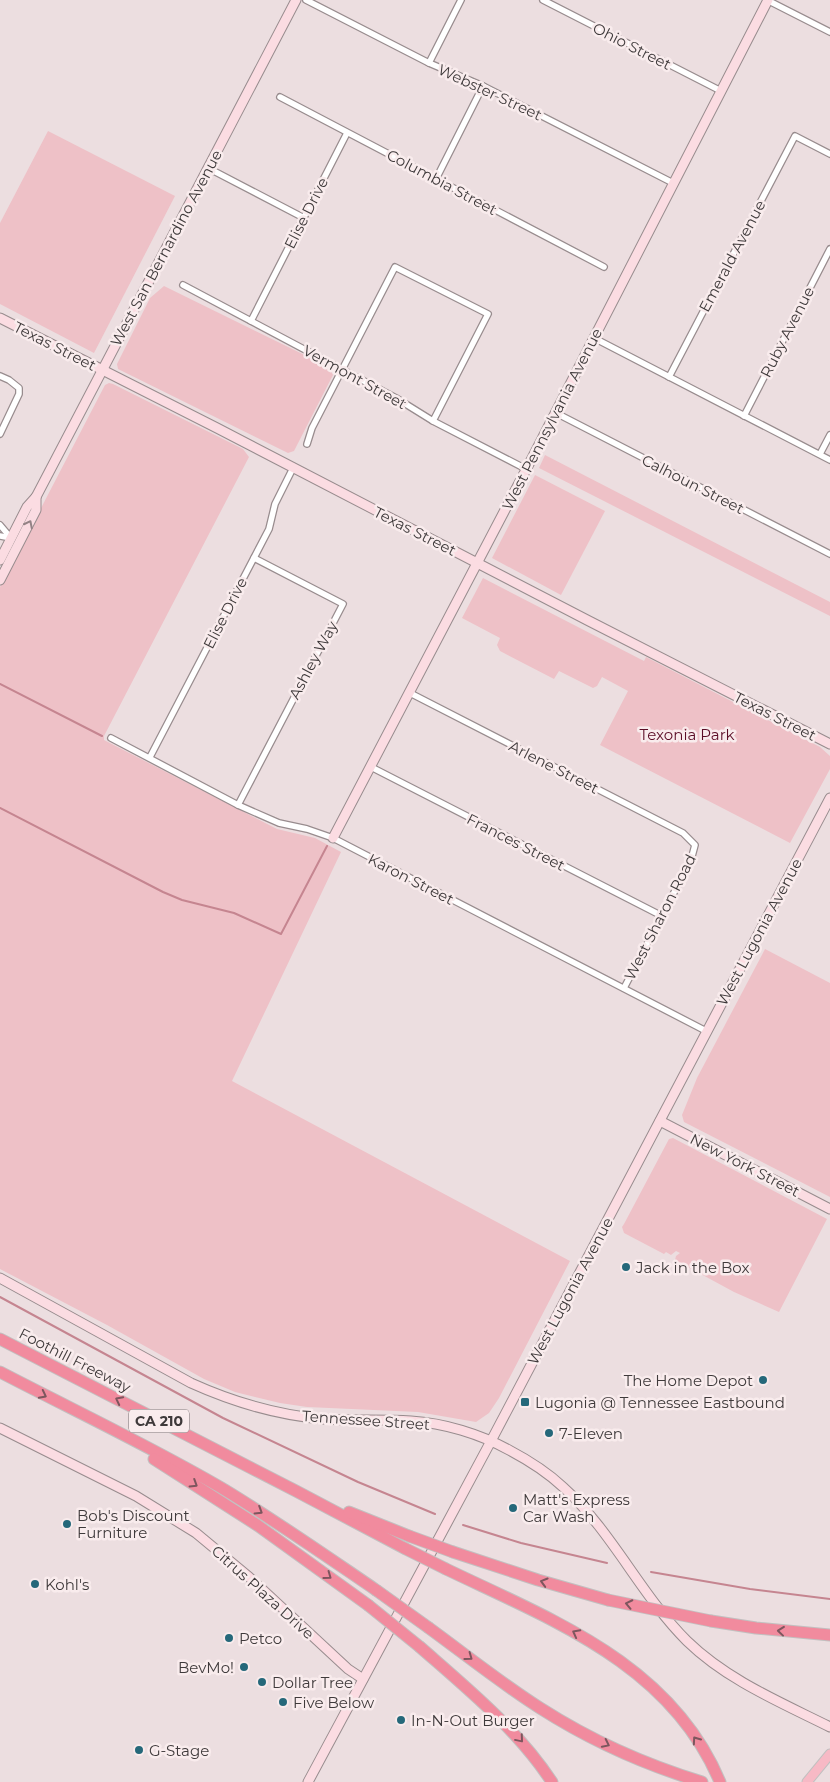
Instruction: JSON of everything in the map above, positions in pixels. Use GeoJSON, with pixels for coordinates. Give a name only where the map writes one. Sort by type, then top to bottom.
{"type":"FeatureCollection","features":[{"type":"Feature","properties":{"kind":"highway","name":"Foothill Freeway"},"geometry":{"type":"LineString","coordinates":[[0,1339],[296,1491]]}},
{"type":"Feature","properties":{"kind":"highway"},"geometry":{"type":"LineString","coordinates":[[0,1372],[187,1468],[264,1514],[376,1590],[539,1708],[588,1735],[657,1767],[702,1782]]}},
{"type":"Feature","properties":{"kind":"highway"},"geometry":{"type":"LineString","coordinates":[[94,1420],[257,1525],[368,1605],[490,1708],[538,1761],[552,1782]]}},
{"type":"Feature","properties":{"kind":"highway"},"geometry":{"type":"LineString","coordinates":[[296,1491],[453,1552],[538,1580],[608,1600],[711,1621],[756,1628],[830,1635]]}},
{"type":"Feature","properties":{"kind":"highway"},"geometry":{"type":"LineString","coordinates":[[296,1491],[404,1548],[590,1640],[629,1666],[674,1709],[704,1752],[720,1782]]}},
{"type":"Feature","properties":{"kind":"main road"},"geometry":{"type":"LineString","coordinates":[[807,1782],[830,1754]]}},
{"type":"Feature","properties":{"kind":"street","name":"West San Bernardino Avenue"},"geometry":{"type":"LineString","coordinates":[[0,560],[27,507],[36,497],[296,0]]}},
{"type":"Feature","properties":{"kind":"street","name":"Webster Street"},"geometry":{"type":"LineString","coordinates":[[306,0],[429,63],[483,86],[673,183]]}},
{"type":"Feature","properties":{"kind":"street"},"geometry":{"type":"LineString","coordinates":[[429,63],[461,0]]}},
{"type":"Feature","properties":{"kind":"street","name":"Ohio Street"},"geometry":{"type":"LineString","coordinates":[[544,0],[721,91]]}},
{"type":"Feature","properties":{"kind":"street"},"geometry":{"type":"LineString","coordinates":[[768,0],[830,32]]}},
{"type":"Feature","properties":{"kind":"street","name":"West Pennsylvania Avenue"},"geometry":{"type":"LineString","coordinates":[[334,838],[556,413],[768,0]]}},
{"type":"Feature","properties":{"kind":"street"},"geometry":{"type":"LineString","coordinates":[[436,179],[483,86]]}},
{"type":"Feature","properties":{"kind":"street","name":"Columbia Street"},"geometry":{"type":"LineString","coordinates":[[280,97],[604,267]]}},
{"type":"Feature","properties":{"kind":"street","name":"Elise Drive"},"geometry":{"type":"LineString","coordinates":[[251,320],[348,133]]}},
{"type":"Feature","properties":{"kind":"street","name":"Emerald Avenue"},"geometry":{"type":"LineString","coordinates":[[669,377],[795,136],[830,154]]}},
{"type":"Feature","properties":{"kind":"street"},"geometry":{"type":"LineString","coordinates":[[208,168],[304,218]]}},
{"type":"Feature","properties":{"kind":"street","name":"Ruby Avenue"},"geometry":{"type":"LineString","coordinates":[[744,416],[830,249]]}},
{"type":"Feature","properties":{"kind":"street"},"geometry":{"type":"LineString","coordinates":[[307,444],[312,428],[395,267],[488,314],[433,421]]}},
{"type":"Feature","properties":{"kind":"street","name":"Vermont Street"},"geometry":{"type":"LineString","coordinates":[[183,286],[251,320],[342,371],[396,398],[433,421],[526,469]]}},
{"type":"Feature","properties":{"kind":"street","name":"Texas Street"},"geometry":{"type":"LineString","coordinates":[[0,318],[830,744]]}},
{"type":"Feature","properties":{"kind":"street"},"geometry":{"type":"LineString","coordinates":[[594,338],[830,460]]}},
{"type":"Feature","properties":{"kind":"street"},"geometry":{"type":"LineString","coordinates":[[0,376],[9,380],[18,388],[19,394],[0,434]]}},
{"type":"Feature","properties":{"kind":"street","name":"Calhoun Street"},"geometry":{"type":"LineString","coordinates":[[556,413],[830,554]]}},
{"type":"Feature","properties":{"kind":"street"},"geometry":{"type":"LineString","coordinates":[[820,454],[830,435]]}},
{"type":"Feature","properties":{"kind":"street","name":"Elise Drive"},"geometry":{"type":"LineString","coordinates":[[150,757],[269,529],[277,498],[293,468]]}},
{"type":"Feature","properties":{"kind":"street","name":"West San Bernardino Avenue"},"geometry":{"type":"LineString","coordinates":[[0,580],[36,510],[36,497]]}},
{"type":"Feature","properties":{"kind":"street"},"geometry":{"type":"LineString","coordinates":[[0,525],[11,538],[12,549],[0,572]]}},
{"type":"Feature","properties":{"kind":"street"},"geometry":{"type":"LineString","coordinates":[[0,536],[11,538]]}},
{"type":"Feature","properties":{"kind":"street","name":"Ashley Way"},"geometry":{"type":"LineString","coordinates":[[238,804],[342,604],[254,558]]}},
{"type":"Feature","properties":{"kind":"street","name":"Arlene Street"},"geometry":{"type":"LineString","coordinates":[[410,693],[683,833],[695,845]]}},
{"type":"Feature","properties":{"kind":"street","name":"Karon Street"},"geometry":{"type":"LineString","coordinates":[[112,738],[238,804],[279,823],[307,829],[334,838],[706,1031]]}},
{"type":"Feature","properties":{"kind":"street","name":"Frances Street"},"geometry":{"type":"LineString","coordinates":[[371,768],[662,916]]}},
{"type":"Feature","properties":{"kind":"street","name":"West Lugonia Avenue"},"geometry":{"type":"LineString","coordinates":[[308,1782],[491,1441],[830,798]]}},
{"type":"Feature","properties":{"kind":"street","name":"West Sharon Road"},"geometry":{"type":"LineString","coordinates":[[624,988],[691,860],[695,845]]}},
{"type":"Feature","properties":{"kind":"street","name":"New York Street"},"geometry":{"type":"LineString","coordinates":[[660,1121],[830,1209]]}},
{"type":"Feature","properties":{"kind":"street","name":"Tennessee Street"},"geometry":{"type":"LineString","coordinates":[[0,1278],[191,1383],[218,1395],[245,1404],[323,1419],[427,1423],[456,1429],[491,1441],[510,1450],[542,1471],[574,1498],[607,1538],[652,1601],[698,1651],[742,1682],[830,1727]]}},
{"type":"Feature","properties":{"kind":"street","name":"Citrus Plaza Drive"},"geometry":{"type":"LineString","coordinates":[[0,1428],[136,1496],[190,1529],[250,1577],[348,1669],[363,1679]]}},
{"type":"Feature","properties":{"kind":"green space"},"geometry":{"type":"Polygon","coordinates":[[[48,131],[175,196],[94,353],[0,304],[0,223],[48,131]]]}},
{"type":"Feature","properties":{"kind":"green space"},"geometry":{"type":"Polygon","coordinates":[[[164,286],[329,367],[333,375],[294,451],[288,453],[118,369],[117,364],[150,298],[164,286]]]}},
{"type":"Feature","properties":{"kind":"green space"},"geometry":{"type":"Polygon","coordinates":[[[109,383],[243,449],[249,457],[104,736],[104,740],[277,829],[315,838],[341,852],[232,1081],[570,1261],[499,1398],[489,1413],[476,1422],[418,1412],[307,1407],[280,1403],[235,1392],[204,1379],[0,1269],[0,587],[105,385],[109,383]]]}},
{"type":"Feature","properties":{"kind":"green space"},"geometry":{"type":"Polygon","coordinates":[[[545,455],[830,602],[830,616],[539,468],[545,455]]]}},
{"type":"Feature","properties":{"kind":"green space"},"geometry":{"type":"Polygon","coordinates":[[[535,475],[605,511],[561,595],[492,558],[535,475]]]}},
{"type":"Feature","properties":{"kind":"green space","name":"Texonia Park"},"geometry":{"type":"Polygon","coordinates":[[[483,578],[644,661],[646,657],[820,747],[830,756],[830,769],[790,843],[600,745],[628,691],[602,677],[597,686],[593,688],[559,671],[554,679],[500,651],[497,645],[500,638],[462,618],[483,578]]]}},
{"type":"Feature","properties":{"kind":"green space"},"geometry":{"type":"Polygon","coordinates":[[[765,949],[830,983],[830,1197],[684,1122],[682,1115],[697,1078],[765,949]]]}},
{"type":"Feature","properties":{"kind":"green space"},"geometry":{"type":"Polygon","coordinates":[[[673,1138],[827,1219],[779,1312],[734,1292],[675,1260],[676,1256],[680,1253],[676,1251],[671,1255],[666,1252],[664,1254],[624,1233],[622,1227],[669,1139],[673,1138]]]}},
{"type":"Feature","properties":{"kind":"waterway"},"geometry":{"type":"LineString","coordinates":[[0,684],[102,736]]}},
{"type":"Feature","properties":{"kind":"waterway"},"geometry":{"type":"LineString","coordinates":[[0,808],[163,892],[182,900],[234,913],[281,934],[327,846]]}},
{"type":"Feature","properties":{"kind":"waterway"},"geometry":{"type":"LineString","coordinates":[[0,1297],[223,1418],[358,1482],[435,1514]]}},
{"type":"Feature","properties":{"kind":"waterway"},"geometry":{"type":"LineString","coordinates":[[463,1525],[521,1543],[607,1563]]}},
{"type":"Feature","properties":{"kind":"waterway"},"geometry":{"type":"LineString","coordinates":[[651,1572],[750,1589],[830,1599]]}},
{"type":"Feature","properties":{"kind":"place","name":"Jack in the Box"},"geometry":{"type":"Point","coordinates":[626,1267]}},
{"type":"Feature","properties":{"kind":"place","name":"The Home Depot"},"geometry":{"type":"Point","coordinates":[763,1380]}},
{"type":"Feature","properties":{"kind":"place","name":"Lugonia @ Tennessee Eastbound"},"geometry":{"type":"Point","coordinates":[525,1402]}},
{"type":"Feature","properties":{"kind":"place","name":"7-Eleven"},"geometry":{"type":"Point","coordinates":[549,1433]}},
{"type":"Feature","properties":{"kind":"place","name":"Matt's Express Car Wash"},"geometry":{"type":"Point","coordinates":[513,1508]}},
{"type":"Feature","properties":{"kind":"place","name":"Bob's Discount Furniture"},"geometry":{"type":"Point","coordinates":[67,1524]}},
{"type":"Feature","properties":{"kind":"place","name":"Kohl's"},"geometry":{"type":"Point","coordinates":[35,1584]}},
{"type":"Feature","properties":{"kind":"place","name":"Petco"},"geometry":{"type":"Point","coordinates":[229,1638]}},
{"type":"Feature","properties":{"kind":"place","name":"BevMo!"},"geometry":{"type":"Point","coordinates":[244,1667]}},
{"type":"Feature","properties":{"kind":"place","name":"Dollar Tree"},"geometry":{"type":"Point","coordinates":[262,1682]}},
{"type":"Feature","properties":{"kind":"place","name":"Five Below"},"geometry":{"type":"Point","coordinates":[283,1702]}},
{"type":"Feature","properties":{"kind":"place","name":"In-N-Out Burger"},"geometry":{"type":"Point","coordinates":[401,1720]}},
{"type":"Feature","properties":{"kind":"place","name":"G-Stage"},"geometry":{"type":"Point","coordinates":[139,1750]}}]}
